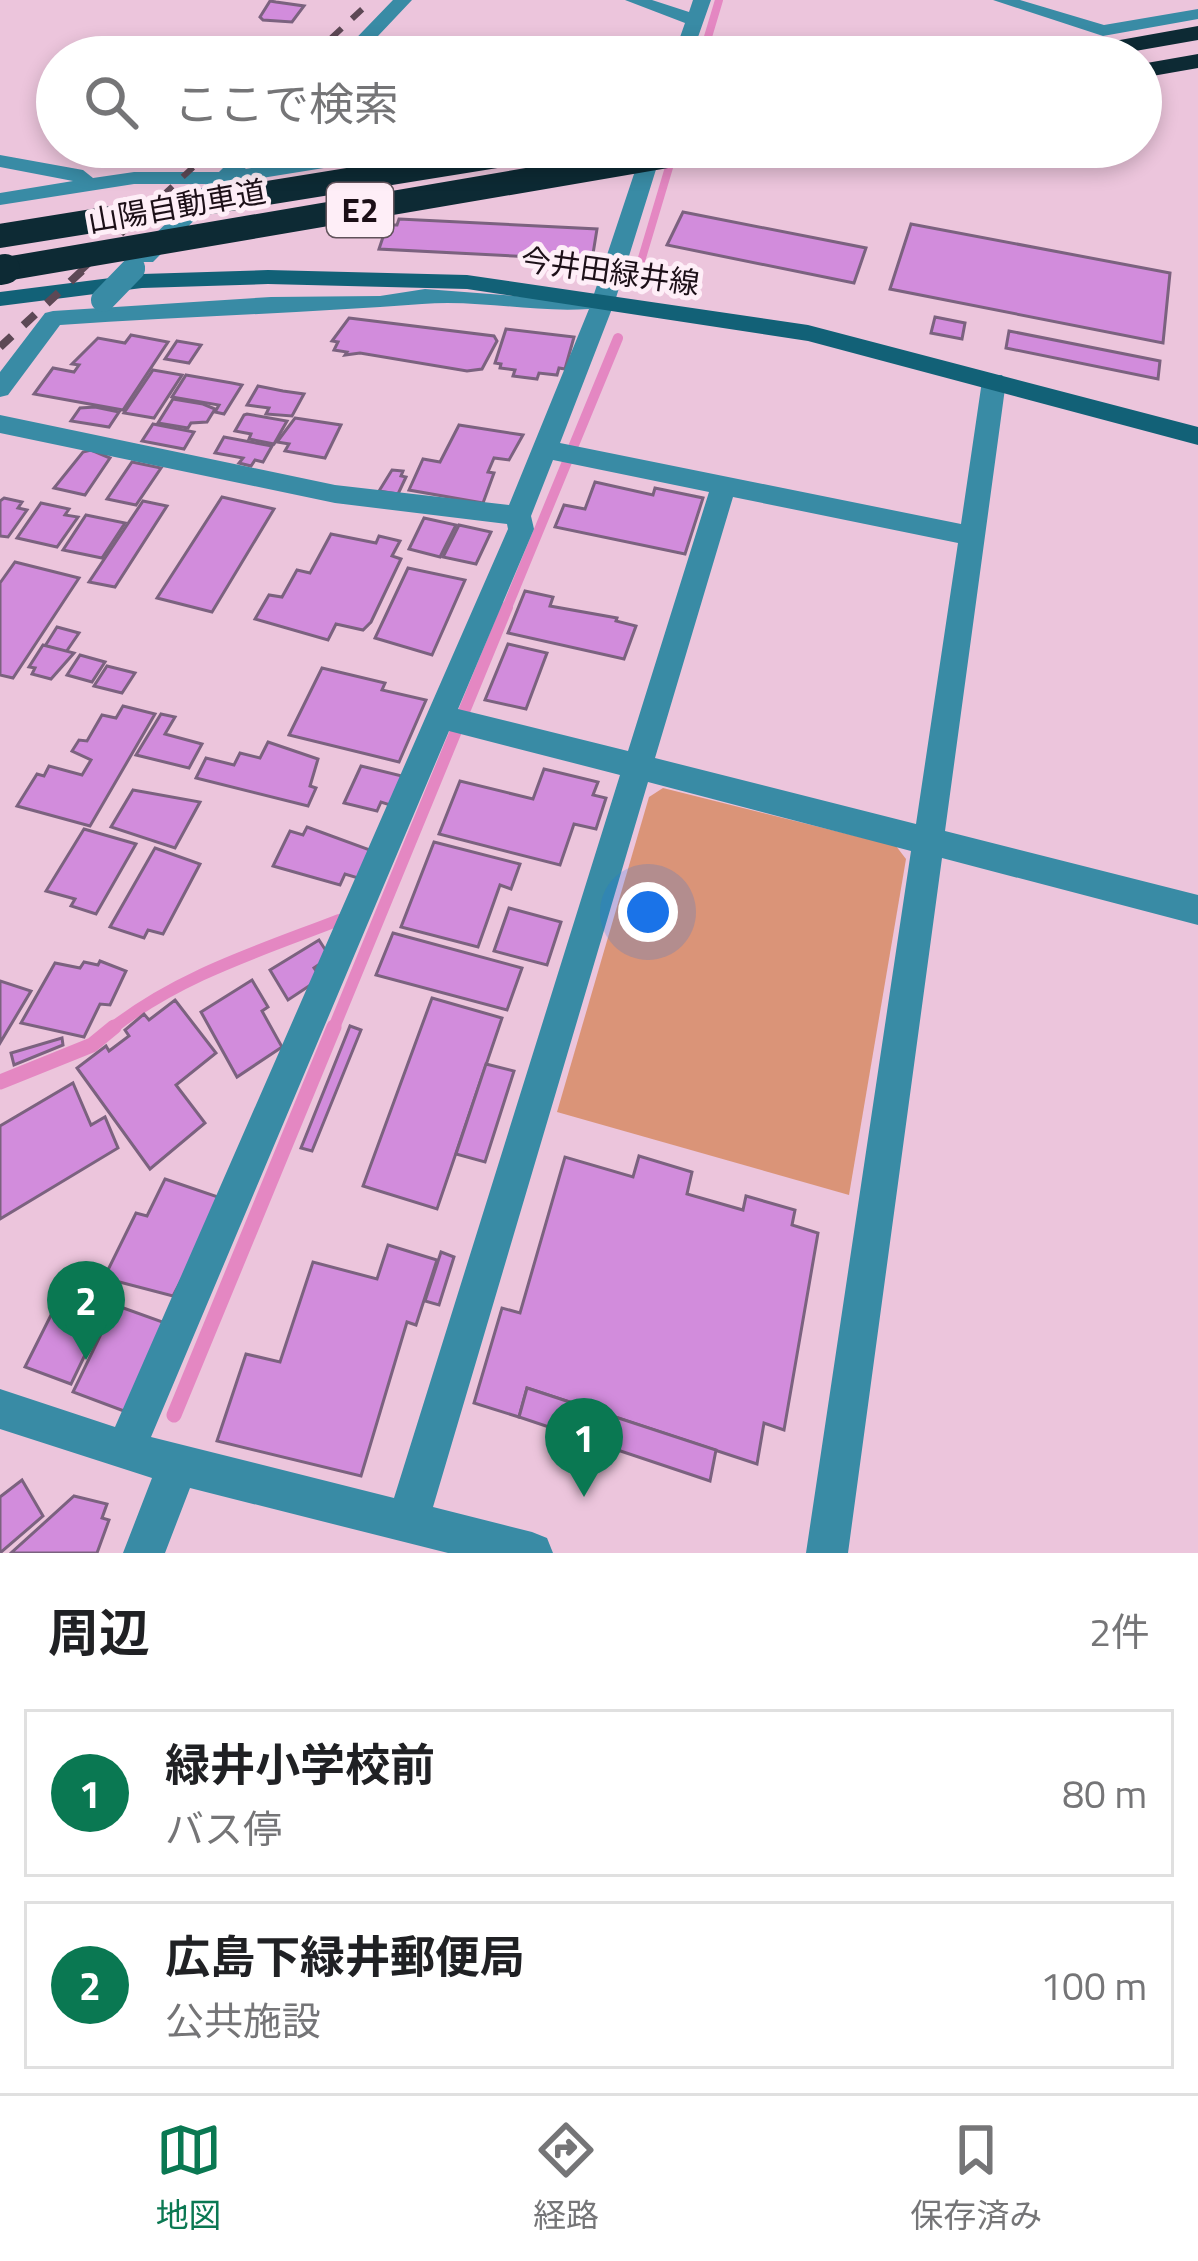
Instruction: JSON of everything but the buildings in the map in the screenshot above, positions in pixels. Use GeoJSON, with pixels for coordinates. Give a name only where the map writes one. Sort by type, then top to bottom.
{"type":"FeatureCollection","features":[{"type":"Feature","properties":{"kind":"highway"},"geometry":{"type":"LineString","coordinates":[[1162,39],[1198,33]]}},
{"type":"Feature","properties":{"kind":"highway"},"geometry":{"type":"LineString","coordinates":[[1162,67],[1198,61]]}},
{"type":"Feature","properties":{"kind":"highway","name":"山陽自動車道"},"geometry":{"type":"LineString","coordinates":[[0,236],[422,168]]}},
{"type":"Feature","properties":{"kind":"highway","name":"山陽自動車道"},"geometry":{"type":"LineString","coordinates":[[0,270],[597,168]]}},
{"type":"Feature","properties":{"kind":"main road","name":"今井田緑井線"},"geometry":{"type":"LineString","coordinates":[[0,298],[142,281],[268,277],[467,282],[808,333],[1198,436]]}},
{"type":"Feature","properties":{"kind":"street"},"geometry":{"type":"LineString","coordinates":[[369,36],[403,0]]}},
{"type":"Feature","properties":{"kind":"street"},"geometry":{"type":"LineString","coordinates":[[634,0],[695,20]]}},
{"type":"Feature","properties":{"kind":"street"},"geometry":{"type":"LineString","coordinates":[[689,36],[702,0]]}},
{"type":"Feature","properties":{"kind":"street"},"geometry":{"type":"LineString","coordinates":[[1002,0],[1102,31],[1198,14]]}},
{"type":"Feature","properties":{"kind":"street"},"geometry":{"type":"LineString","coordinates":[[0,161],[36,167]]}},
{"type":"Feature","properties":{"kind":"street"},"geometry":{"type":"LineString","coordinates":[[44,168],[76,173],[88,184]]}},
{"type":"Feature","properties":{"kind":"street"},"geometry":{"type":"LineString","coordinates":[[98,307],[234,168]]}},
{"type":"Feature","properties":{"kind":"street"},"geometry":{"type":"LineString","coordinates":[[0,199],[88,184],[224,178],[287,168]]}},
{"type":"Feature","properties":{"kind":"street"},"geometry":{"type":"LineString","coordinates":[[125,1451],[521,529],[518,517],[604,301],[646,168]]}},
{"type":"Feature","properties":{"kind":"street"},"geometry":{"type":"LineString","coordinates":[[0,389],[53,318],[98,307],[380,303],[425,296],[542,305],[604,301]]}},
{"type":"Feature","properties":{"kind":"street"},"geometry":{"type":"LineString","coordinates":[[827,1553],[994,381]]}},
{"type":"Feature","properties":{"kind":"street"},"geometry":{"type":"LineString","coordinates":[[0,424],[335,494],[518,517]]}},
{"type":"Feature","properties":{"kind":"street"},"geometry":{"type":"LineString","coordinates":[[548,450],[971,536]]}},
{"type":"Feature","properties":{"kind":"street"},"geometry":{"type":"LineString","coordinates":[[408,1521],[723,488]]}},
{"type":"Feature","properties":{"kind":"street"},"geometry":{"type":"LineString","coordinates":[[443,716],[1198,910]]}},
{"type":"Feature","properties":{"kind":"street"},"geometry":{"type":"LineString","coordinates":[[0,1409],[125,1451],[532,1553]]}},
{"type":"Feature","properties":{"kind":"street"},"geometry":{"type":"LineString","coordinates":[[144,1553],[178,1465]]}},
{"type":"Feature","properties":{"kind":"shaded area"},"geometry":{"type":"Polygon","coordinates":[[[663,788],[896,846],[906,859],[849,1195],[557,1112],[649,797],[663,788]]]}},
{"type":"Feature","properties":{"kind":"waterway"},"geometry":{"type":"LineString","coordinates":[[708,36],[719,0]]}},
{"type":"Feature","properties":{"kind":"waterway"},"geometry":{"type":"LineString","coordinates":[[639,268],[669,168]]}},
{"type":"Feature","properties":{"kind":"waterway"},"geometry":{"type":"LineString","coordinates":[[506,610],[618,338]]}},
{"type":"Feature","properties":{"kind":"waterway"},"geometry":{"type":"LineString","coordinates":[[333,1030],[507,607]]}},
{"type":"Feature","properties":{"kind":"waterway"},"geometry":{"type":"LineString","coordinates":[[113,1028],[191,980],[339,920]]}},
{"type":"Feature","properties":{"kind":"waterway"},"geometry":{"type":"LineString","coordinates":[[174,1415],[334,1027]]}},
{"type":"Feature","properties":{"kind":"waterway"},"geometry":{"type":"LineString","coordinates":[[0,1082],[92,1045],[113,1028]]}},
{"type":"Feature","properties":{"kind":"railway"},"geometry":{"type":"LineString","coordinates":[[333,36],[372,0]]}},
{"type":"Feature","properties":{"kind":"railway"},"geometry":{"type":"LineString","coordinates":[[80,272],[192,168]]}},
{"type":"Feature","properties":{"kind":"railway"},"geometry":{"type":"LineString","coordinates":[[0,347],[84,269]]}},
{"type":"Feature","properties":{"kind":"place","name":"広島下緑井郵便局"},"geometry":{"type":"Point","coordinates":[86,1360]}},
{"type":"Feature","properties":{"kind":"place","name":"緑井小学校前"},"geometry":{"type":"Point","coordinates":[584,1497]}}]}
